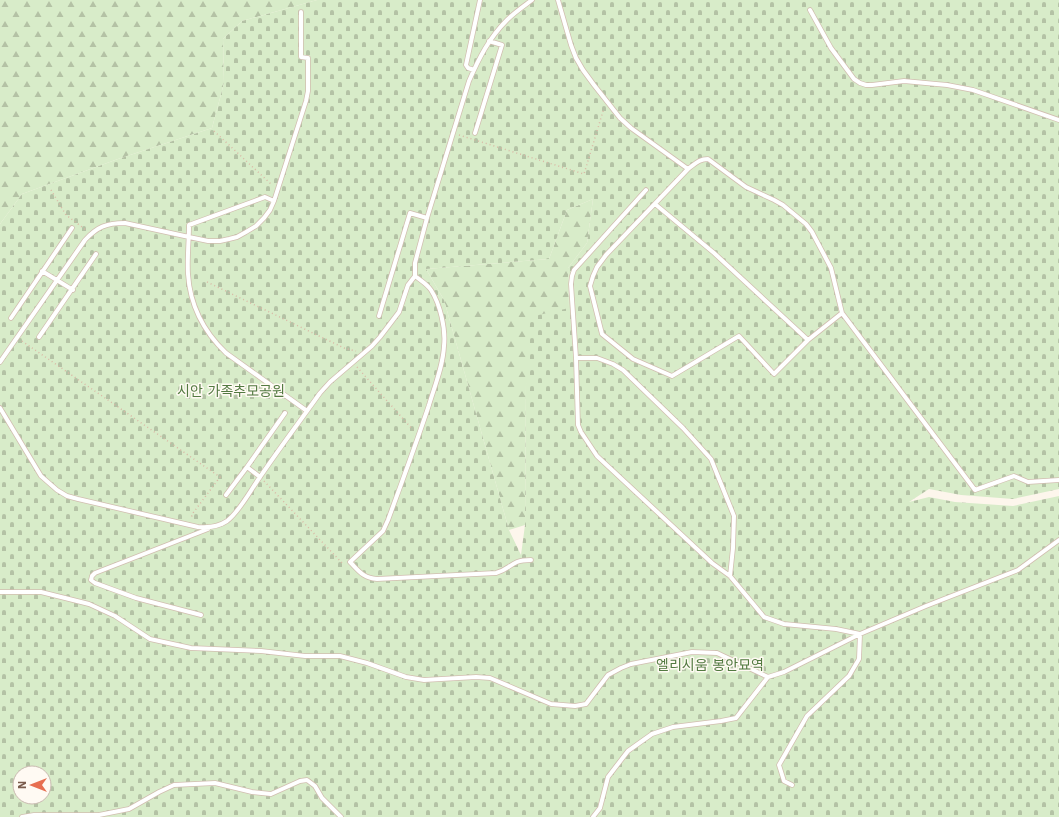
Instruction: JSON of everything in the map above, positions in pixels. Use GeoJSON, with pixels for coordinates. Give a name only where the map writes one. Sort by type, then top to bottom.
{"type":"FeatureCollection","features":[{"type":"Feature","properties":{"kind":"lane"},"geometry":{"type":"LineString","coordinates":[[474,70],[468,68],[466,65],[480,0]]}},
{"type":"Feature","properties":{"kind":"lane"},"geometry":{"type":"LineString","coordinates":[[201,615],[136,598],[95,584],[91,580],[92,576],[95,573],[221,524],[232,516],[330,382],[353,363],[380,337],[399,312],[408,285],[415,276],[415,263],[427,218],[469,81],[481,53],[498,29],[532,0]]}},
{"type":"Feature","properties":{"kind":"lane"},"geometry":{"type":"LineString","coordinates":[[558,0],[576,58],[583,70],[606,100],[620,118],[631,128],[688,169]]}},
{"type":"Feature","properties":{"kind":"lane"},"geometry":{"type":"LineString","coordinates":[[810,10],[831,48],[854,79],[860,83],[872,85],[904,81],[947,85],[973,90],[1059,120]]}},
{"type":"Feature","properties":{"kind":"lane"},"geometry":{"type":"LineString","coordinates":[[0,362],[84,240],[91,233],[106,225],[125,223],[208,241],[220,241],[238,237],[256,226],[264,218],[270,210],[278,191],[308,91],[308,58],[301,57],[301,12]]}},
{"type":"Feature","properties":{"kind":"lane"},"geometry":{"type":"LineString","coordinates":[[475,133],[502,45],[489,41]]}},
{"type":"Feature","properties":{"kind":"lane"},"geometry":{"type":"LineString","coordinates":[[842,313],[808,340],[774,374],[739,336],[672,376],[633,359],[602,334],[590,286],[592,276],[606,255],[688,169],[698,161],[708,159],[746,187],[783,205],[806,224],[812,232],[831,268],[842,313],[975,490],[1014,476],[1028,482],[1059,480]]}},
{"type":"Feature","properties":{"kind":"lane"},"geometry":{"type":"LineString","coordinates":[[646,190],[574,270],[572,276],[571,284],[576,358],[578,425],[581,432],[597,456],[712,563],[730,576],[764,618],[784,624],[836,629],[860,634]]}},
{"type":"Feature","properties":{"kind":"lane"},"geometry":{"type":"LineString","coordinates":[[274,201],[265,197],[189,225],[188,273],[191,296],[201,321],[209,334],[226,353],[308,411]]}},
{"type":"Feature","properties":{"kind":"lane"},"geometry":{"type":"LineString","coordinates":[[655,204],[714,253],[808,340]]}},
{"type":"Feature","properties":{"kind":"lane"},"geometry":{"type":"LineString","coordinates":[[379,316],[410,213],[427,218]]}},
{"type":"Feature","properties":{"kind":"lane"},"geometry":{"type":"LineString","coordinates":[[11,318],[72,228]]}},
{"type":"Feature","properties":{"kind":"lane"},"geometry":{"type":"LineString","coordinates":[[39,337],[96,254]]}},
{"type":"Feature","properties":{"kind":"lane"},"geometry":{"type":"LineString","coordinates":[[42,271],[72,290]]}},
{"type":"Feature","properties":{"kind":"lane"},"geometry":{"type":"LineString","coordinates":[[415,276],[424,282],[430,289],[442,318],[445,344],[443,358],[418,436],[383,531],[350,562],[363,575],[376,579],[496,573],[504,571],[516,562],[531,560]]}},
{"type":"Feature","properties":{"kind":"lane"},"geometry":{"type":"LineString","coordinates":[[576,358],[597,358],[613,364],[622,370],[683,428],[711,459],[734,516],[730,576]]}},
{"type":"Feature","properties":{"kind":"lane"},"geometry":{"type":"LineString","coordinates":[[0,408],[42,476],[57,490],[67,496],[188,526],[205,528],[214,527]]}},
{"type":"Feature","properties":{"kind":"lane"},"geometry":{"type":"LineString","coordinates":[[226,495],[248,467],[285,414]]}},
{"type":"Feature","properties":{"kind":"lane"},"geometry":{"type":"LineString","coordinates":[[248,467],[260,477]]}},
{"type":"Feature","properties":{"kind":"lane"},"geometry":{"type":"LineString","coordinates":[[593,817],[600,808],[608,777],[628,751],[652,734],[673,727],[721,722],[736,718],[768,677],[784,672],[860,634],[1018,570],[1059,540]]}},
{"type":"Feature","properties":{"kind":"lane"},"geometry":{"type":"LineString","coordinates":[[0,592],[42,592],[89,604],[115,616],[150,639],[191,648],[261,651],[305,656],[340,656],[367,663],[406,677],[424,680],[476,677],[490,678],[551,704],[575,706],[586,704],[608,674],[631,664],[692,652],[717,652],[768,677]]}},
{"type":"Feature","properties":{"kind":"lane"},"geometry":{"type":"LineString","coordinates":[[792,785],[784,781],[779,765],[807,716],[849,676],[859,659],[860,634]]}},
{"type":"Feature","properties":{"kind":"lane"},"geometry":{"type":"LineString","coordinates":[[22,817],[34,815],[99,815],[129,808],[174,785],[215,783],[252,792],[271,794],[300,781],[307,780],[315,786],[322,798],[341,817]]}},
{"type":"Feature","properties":{"kind":"path"},"geometry":{"type":"LineString","coordinates":[[453,134],[584,174],[606,100]]}},
{"type":"Feature","properties":{"kind":"path"},"geometry":{"type":"LineString","coordinates":[[214,130],[278,191]]}},
{"type":"Feature","properties":{"kind":"path"},"geometry":{"type":"LineString","coordinates":[[52,190],[66,215],[91,233]]}},
{"type":"Feature","properties":{"kind":"path"},"geometry":{"type":"LineString","coordinates":[[208,282],[344,348],[364,353]]}},
{"type":"Feature","properties":{"kind":"path"},"geometry":{"type":"LineString","coordinates":[[17,337],[220,478],[193,513],[188,526]]}},
{"type":"Feature","properties":{"kind":"path"},"geometry":{"type":"LineString","coordinates":[[353,363],[418,436]]}},
{"type":"Feature","properties":{"kind":"path"},"geometry":{"type":"LineString","coordinates":[[260,477],[345,567],[350,562]]}},
{"type":"Feature","properties":{"kind":"green space"},"geometry":{"type":"Polygon","coordinates":[[[0,0],[317,0],[242,21],[223,39],[224,83],[212,128],[118,159],[22,194],[0,224],[0,0]]]}},
{"type":"Feature","properties":{"kind":"green space","name":"시안 가족추모공원"},"geometry":{"type":"Polygon","coordinates":[[[317,0],[1059,0],[1059,489],[1013,499],[961,495],[929,489],[909,502],[929,497],[955,502],[1013,506],[1059,496],[1059,817],[0,817],[0,224],[22,194],[118,159],[212,128],[224,83],[223,39],[242,21],[317,0]],[[593,199],[567,210],[549,259],[426,269],[444,300],[509,530],[521,555],[525,525],[526,384],[530,317],[569,308],[568,268],[587,243],[593,199]]]}},
{"type":"Feature","properties":{"kind":"green space"},"geometry":{"type":"Polygon","coordinates":[[[593,199],[587,243],[568,268],[569,308],[526,384],[525,525],[509,530],[444,300],[426,269],[549,259],[567,210],[593,199]]]}},
{"type":"Feature","properties":{"kind":"park label","name":"엘리시움 봉안묘역"},"geometry":{"type":"Point","coordinates":[710,665]}}]}
